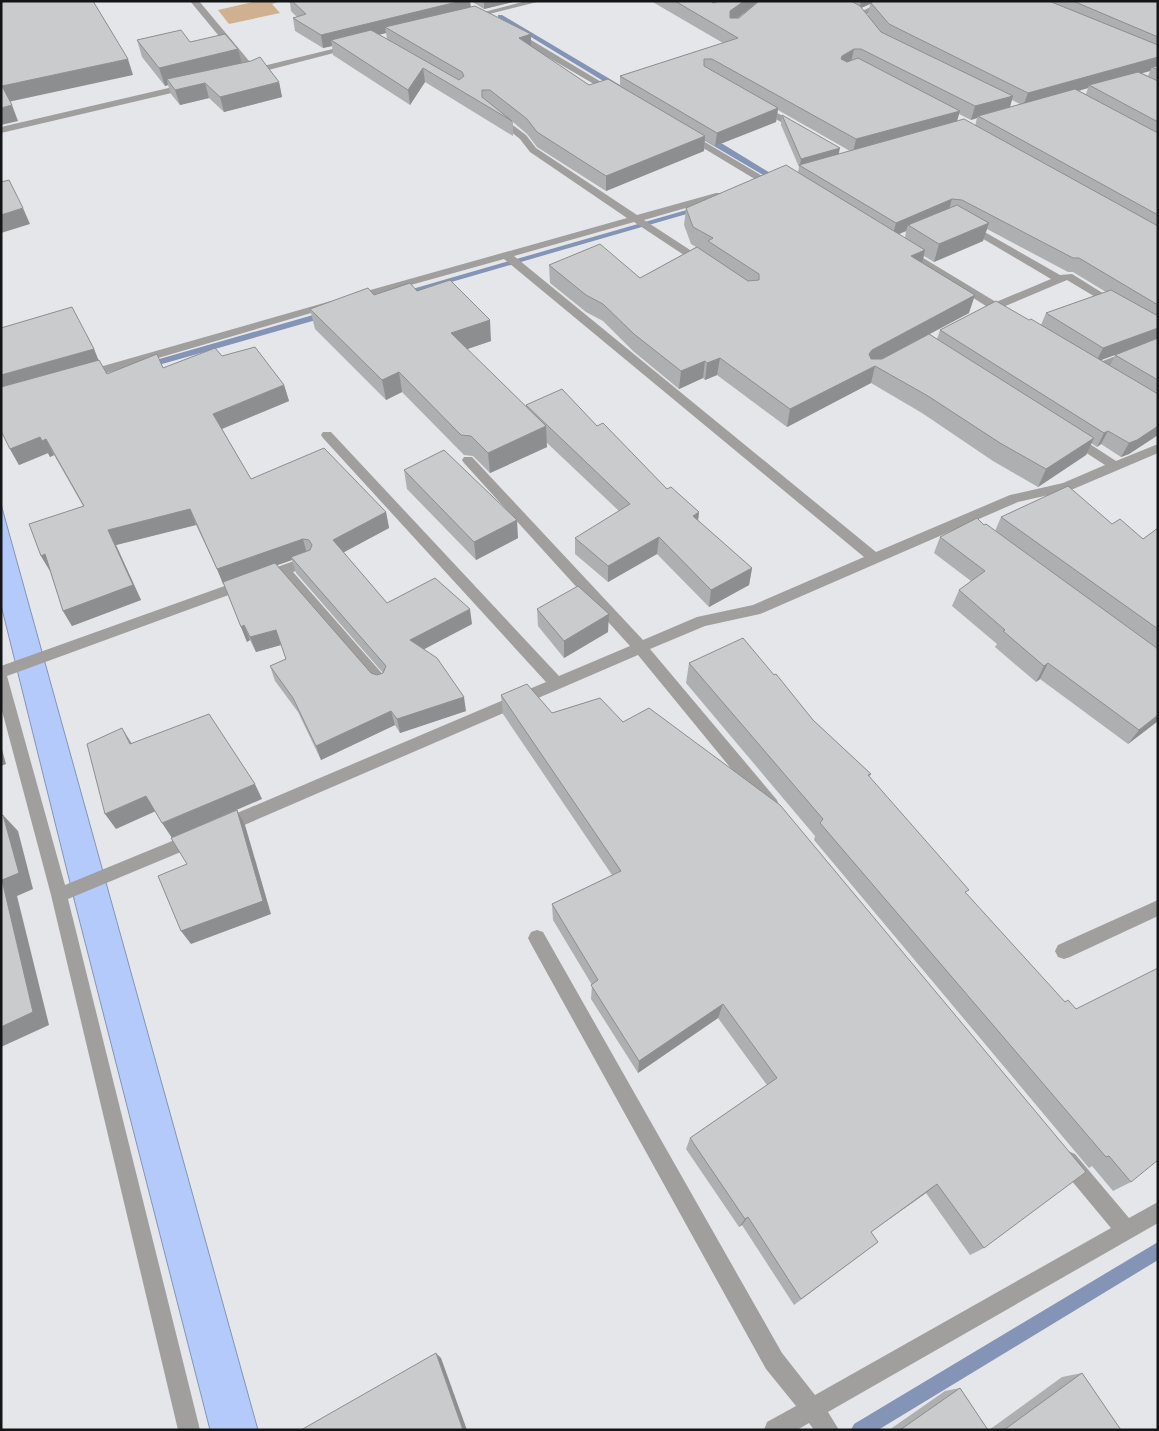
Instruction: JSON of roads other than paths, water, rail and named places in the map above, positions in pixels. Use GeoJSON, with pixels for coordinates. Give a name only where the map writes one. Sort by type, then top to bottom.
{"type":"FeatureCollection","features":[{"type":"Feature","properties":{"kind":"street"},"geometry":{"type":"LineString","coordinates":[[194,1],[253,70]]}},
{"type":"Feature","properties":{"kind":"street"},"geometry":{"type":"LineString","coordinates":[[462,19],[486,16],[537,1]]}},
{"type":"Feature","properties":{"kind":"street"},"geometry":{"type":"LineString","coordinates":[[858,14],[890,1]]}},
{"type":"Feature","properties":{"kind":"street"},"geometry":{"type":"LineString","coordinates":[[468,6],[486,16]]}},
{"type":"Feature","properties":{"kind":"street"},"geometry":{"type":"LineString","coordinates":[[850,10],[867,22]]}},
{"type":"Feature","properties":{"kind":"street"},"geometry":{"type":"LineString","coordinates":[[507,29],[626,99]]}},
{"type":"Feature","properties":{"kind":"street"},"geometry":{"type":"LineString","coordinates":[[234,75],[367,44]]}},
{"type":"Feature","properties":{"kind":"street"},"geometry":{"type":"LineString","coordinates":[[1,130],[196,84]]}},
{"type":"Feature","properties":{"kind":"street"},"geometry":{"type":"LineString","coordinates":[[749,100],[807,133]]}},
{"type":"Feature","properties":{"kind":"street"},"geometry":{"type":"LineString","coordinates":[[487,108],[523,137],[533,150],[710,268]]}},
{"type":"Feature","properties":{"kind":"street"},"geometry":{"type":"LineString","coordinates":[[678,129],[771,180],[748,187]]}},
{"type":"Feature","properties":{"kind":"street"},"geometry":{"type":"LineString","coordinates":[[74,378],[730,192]]}},
{"type":"Feature","properties":{"kind":"street"},"geometry":{"type":"LineString","coordinates":[[961,222],[1059,279]]}},
{"type":"Feature","properties":{"kind":"street"},"geometry":{"type":"LineString","coordinates":[[899,248],[1020,322]]}},
{"type":"Feature","properties":{"kind":"street"},"geometry":{"type":"LineString","coordinates":[[506,255],[875,558]]}},
{"type":"Feature","properties":{"kind":"street"},"geometry":{"type":"LineString","coordinates":[[976,315],[1068,276],[1125,310]]}},
{"type":"Feature","properties":{"kind":"street"},"geometry":{"type":"LineString","coordinates":[[1111,378],[1092,366],[1158,343]]}},
{"type":"Feature","properties":{"kind":"street"},"geometry":{"type":"LineString","coordinates":[[1065,434],[1115,466]]}},
{"type":"Feature","properties":{"kind":"street"},"geometry":{"type":"LineString","coordinates":[[327,435],[557,684]]}},
{"type":"Feature","properties":{"kind":"street"},"geometry":{"type":"LineString","coordinates":[[64,893],[702,621],[755,610],[1014,498],[1066,487],[1158,448]]}},
{"type":"Feature","properties":{"kind":"street"},"geometry":{"type":"LineString","coordinates":[[468,460],[641,648],[781,816]]}},
{"type":"Feature","properties":{"kind":"street"},"geometry":{"type":"LineString","coordinates":[[964,520],[979,531]]}},
{"type":"Feature","properties":{"kind":"street"},"geometry":{"type":"LineString","coordinates":[[189,1430],[64,893],[4,673],[48,655],[308,561]]}},
{"type":"Feature","properties":{"kind":"street"},"geometry":{"type":"LineString","coordinates":[[284,570],[381,682]]}},
{"type":"Feature","properties":{"kind":"street"},"geometry":{"type":"LineString","coordinates":[[1064,951],[1158,908]]}},
{"type":"Feature","properties":{"kind":"street"},"geometry":{"type":"LineString","coordinates":[[537,938],[774,1361],[828,1430]]}},
{"type":"Feature","properties":{"kind":"street"},"geometry":{"type":"LineString","coordinates":[[1056,1146],[1126,1230]]}},
{"type":"Feature","properties":{"kind":"street"},"geometry":{"type":"LineString","coordinates":[[775,1430],[1158,1212]]}},
{"type":"Feature","properties":{"kind":"water"},"geometry":{"type":"Polygon","coordinates":[[[1,504],[258,1430],[210,1430],[1,605],[1,504]]]}},
{"type":"Feature","properties":{"kind":"waterway"},"geometry":{"type":"LineString","coordinates":[[500,16],[621,88]]}},
{"type":"Feature","properties":{"kind":"waterway"},"geometry":{"type":"LineString","coordinates":[[705,137],[768,174]]}},
{"type":"Feature","properties":{"kind":"waterway"},"geometry":{"type":"LineString","coordinates":[[400,294],[700,209]]}},
{"type":"Feature","properties":{"kind":"waterway"},"geometry":{"type":"LineString","coordinates":[[145,366],[327,314]]}},
{"type":"Feature","properties":{"kind":"waterway"},"geometry":{"type":"LineString","coordinates":[[860,1430],[1158,1250]]}}]}
